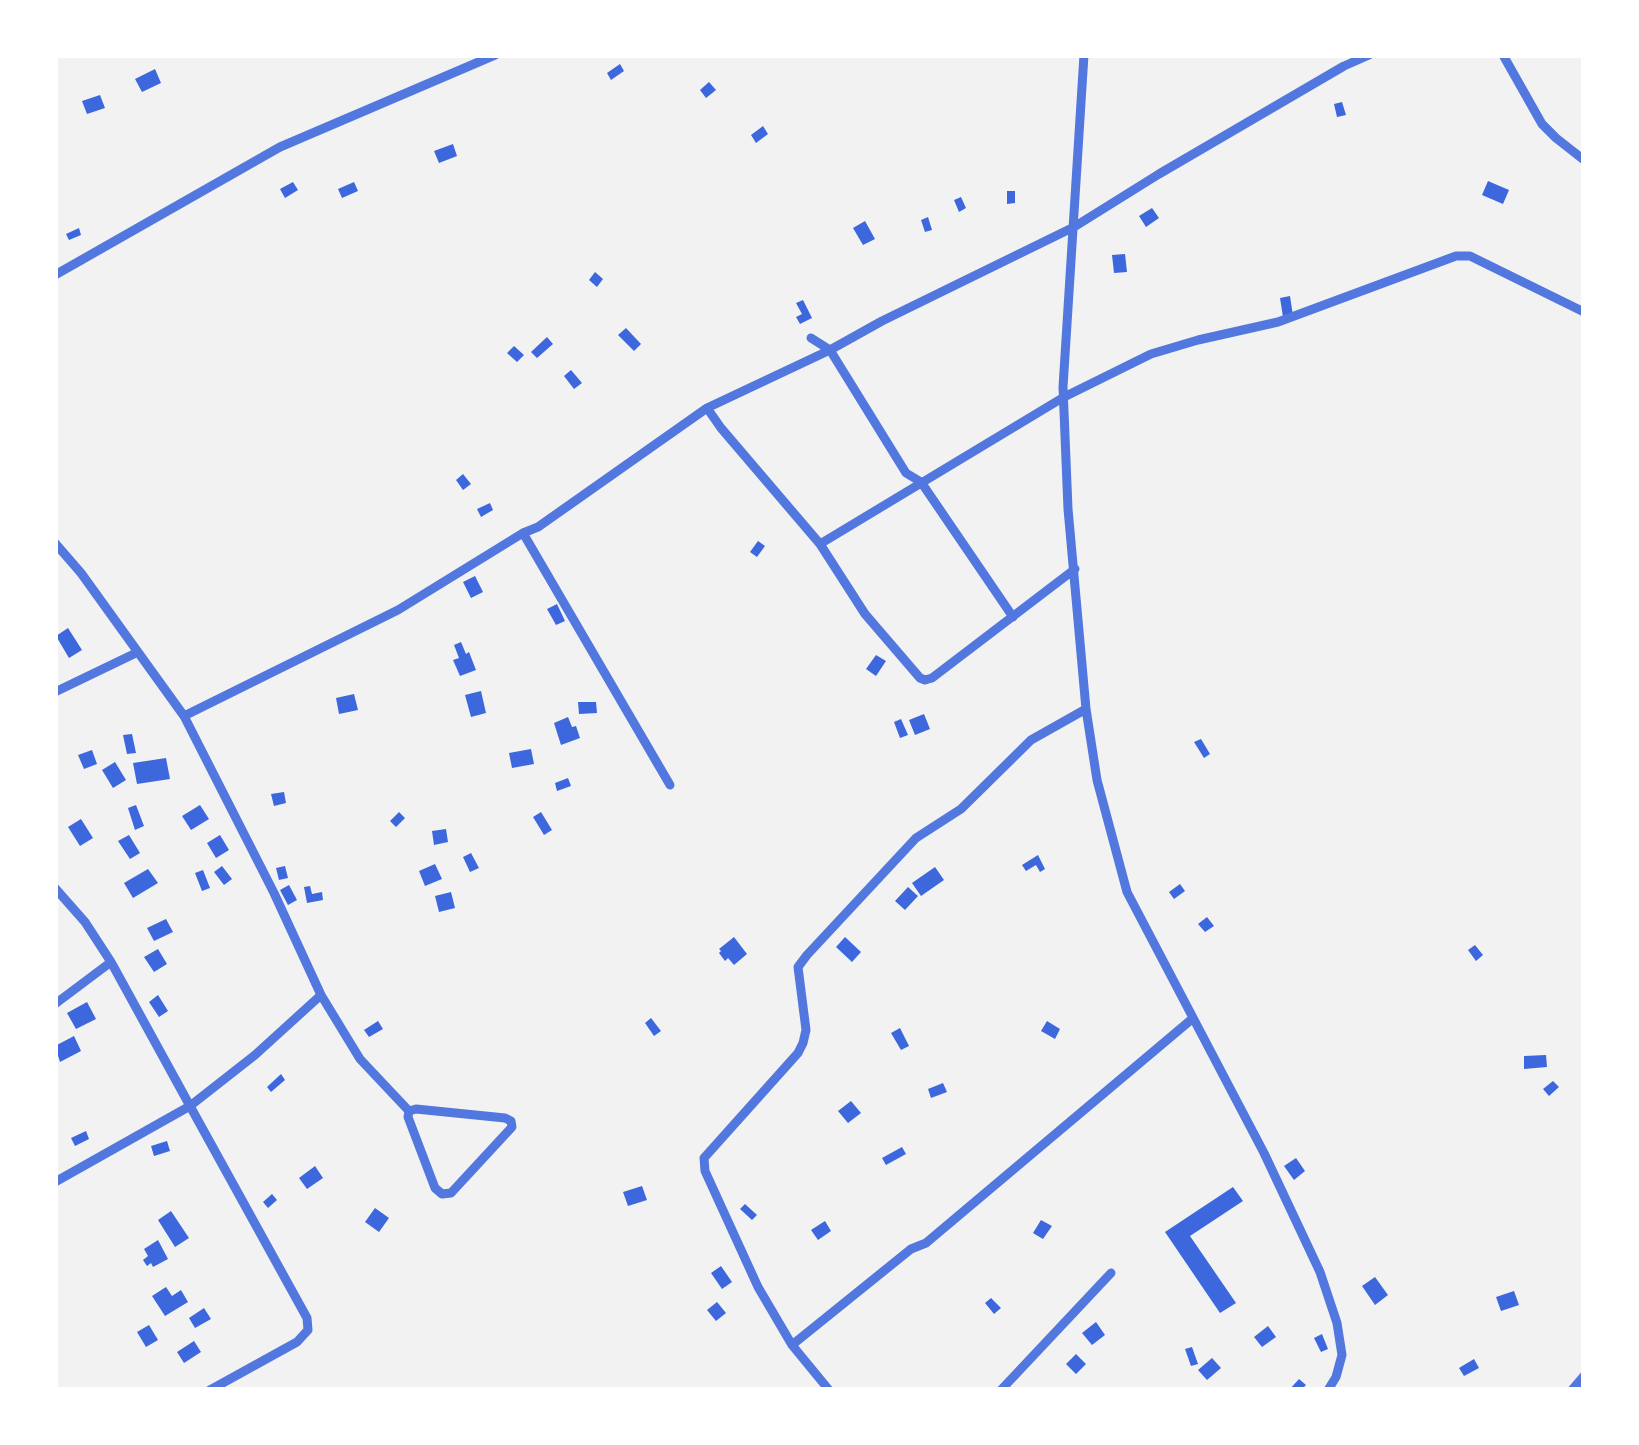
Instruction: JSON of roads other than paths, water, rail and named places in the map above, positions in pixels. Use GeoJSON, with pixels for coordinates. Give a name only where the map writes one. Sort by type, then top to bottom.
{"type":"FeatureCollection","features":[{"type":"Feature","properties":{"kind":"street"},"geometry":{"type":"LineString","coordinates":[[55,276],[280,147],[495,55]]}},
{"type":"Feature","properties":{"kind":"street"},"geometry":{"type":"LineString","coordinates":[[1084,55],[1064,397],[1068,509],[1086,709],[1097,780],[1127,892],[1264,1153],[1320,1272],[1337,1323],[1342,1355],[1328,1390]]}},
{"type":"Feature","properties":{"kind":"street"},"geometry":{"type":"LineString","coordinates":[[184,716],[398,610],[538,527],[707,408],[1074,227],[1344,66],[1369,55]]}},
{"type":"Feature","properties":{"kind":"street"},"geometry":{"type":"LineString","coordinates":[[1503,55],[1542,124],[1584,160]]}},
{"type":"Feature","properties":{"kind":"street"},"geometry":{"type":"LineString","coordinates":[[820,544],[1064,397],[1151,354],[1278,322],[1456,256],[1470,256],[1584,312]]}},
{"type":"Feature","properties":{"kind":"street"},"geometry":{"type":"LineString","coordinates":[[812,338],[830,350],[906,472],[921,482],[1013,617]]}},
{"type":"Feature","properties":{"kind":"street"},"geometry":{"type":"LineString","coordinates":[[707,408],[820,544],[865,614],[920,678],[932,678],[1075,569]]}},
{"type":"Feature","properties":{"kind":"street"},"geometry":{"type":"LineString","coordinates":[[523,533],[670,784]]}},
{"type":"Feature","properties":{"kind":"street"},"geometry":{"type":"LineString","coordinates":[[55,543],[184,716],[321,995],[360,1059],[410,1111]]}},
{"type":"Feature","properties":{"kind":"street"},"geometry":{"type":"LineString","coordinates":[[55,692],[138,652]]}},
{"type":"Feature","properties":{"kind":"street"},"geometry":{"type":"LineString","coordinates":[[829,1390],[792,1345],[750,1270],[704,1172],[704,1158],[798,1053],[806,1030],[798,967],[807,955],[916,838],[961,809],[1030,740],[1086,709]]}},
{"type":"Feature","properties":{"kind":"street"},"geometry":{"type":"LineString","coordinates":[[55,888],[112,962],[307,1318],[308,1330],[298,1342],[210,1390]]}},
{"type":"Feature","properties":{"kind":"street"},"geometry":{"type":"LineString","coordinates":[[55,1004],[112,962]]}},
{"type":"Feature","properties":{"kind":"street"},"geometry":{"type":"LineString","coordinates":[[55,1182],[190,1106],[255,1055],[321,995]]}},
{"type":"Feature","properties":{"kind":"street"},"geometry":{"type":"LineString","coordinates":[[792,1345],[911,1249],[926,1243],[1192,1019]]}},
{"type":"Feature","properties":{"kind":"street"},"geometry":{"type":"LineString","coordinates":[[410,1111],[505,1118],[512,1127],[451,1192],[442,1194],[435,1188],[408,1117],[410,1111]]}},
{"type":"Feature","properties":{"kind":"street"},"geometry":{"type":"LineString","coordinates":[[1002,1390],[1112,1273]]}},
{"type":"Feature","properties":{"kind":"street"},"geometry":{"type":"LineString","coordinates":[[1572,1390],[1584,1376]]}}]}
